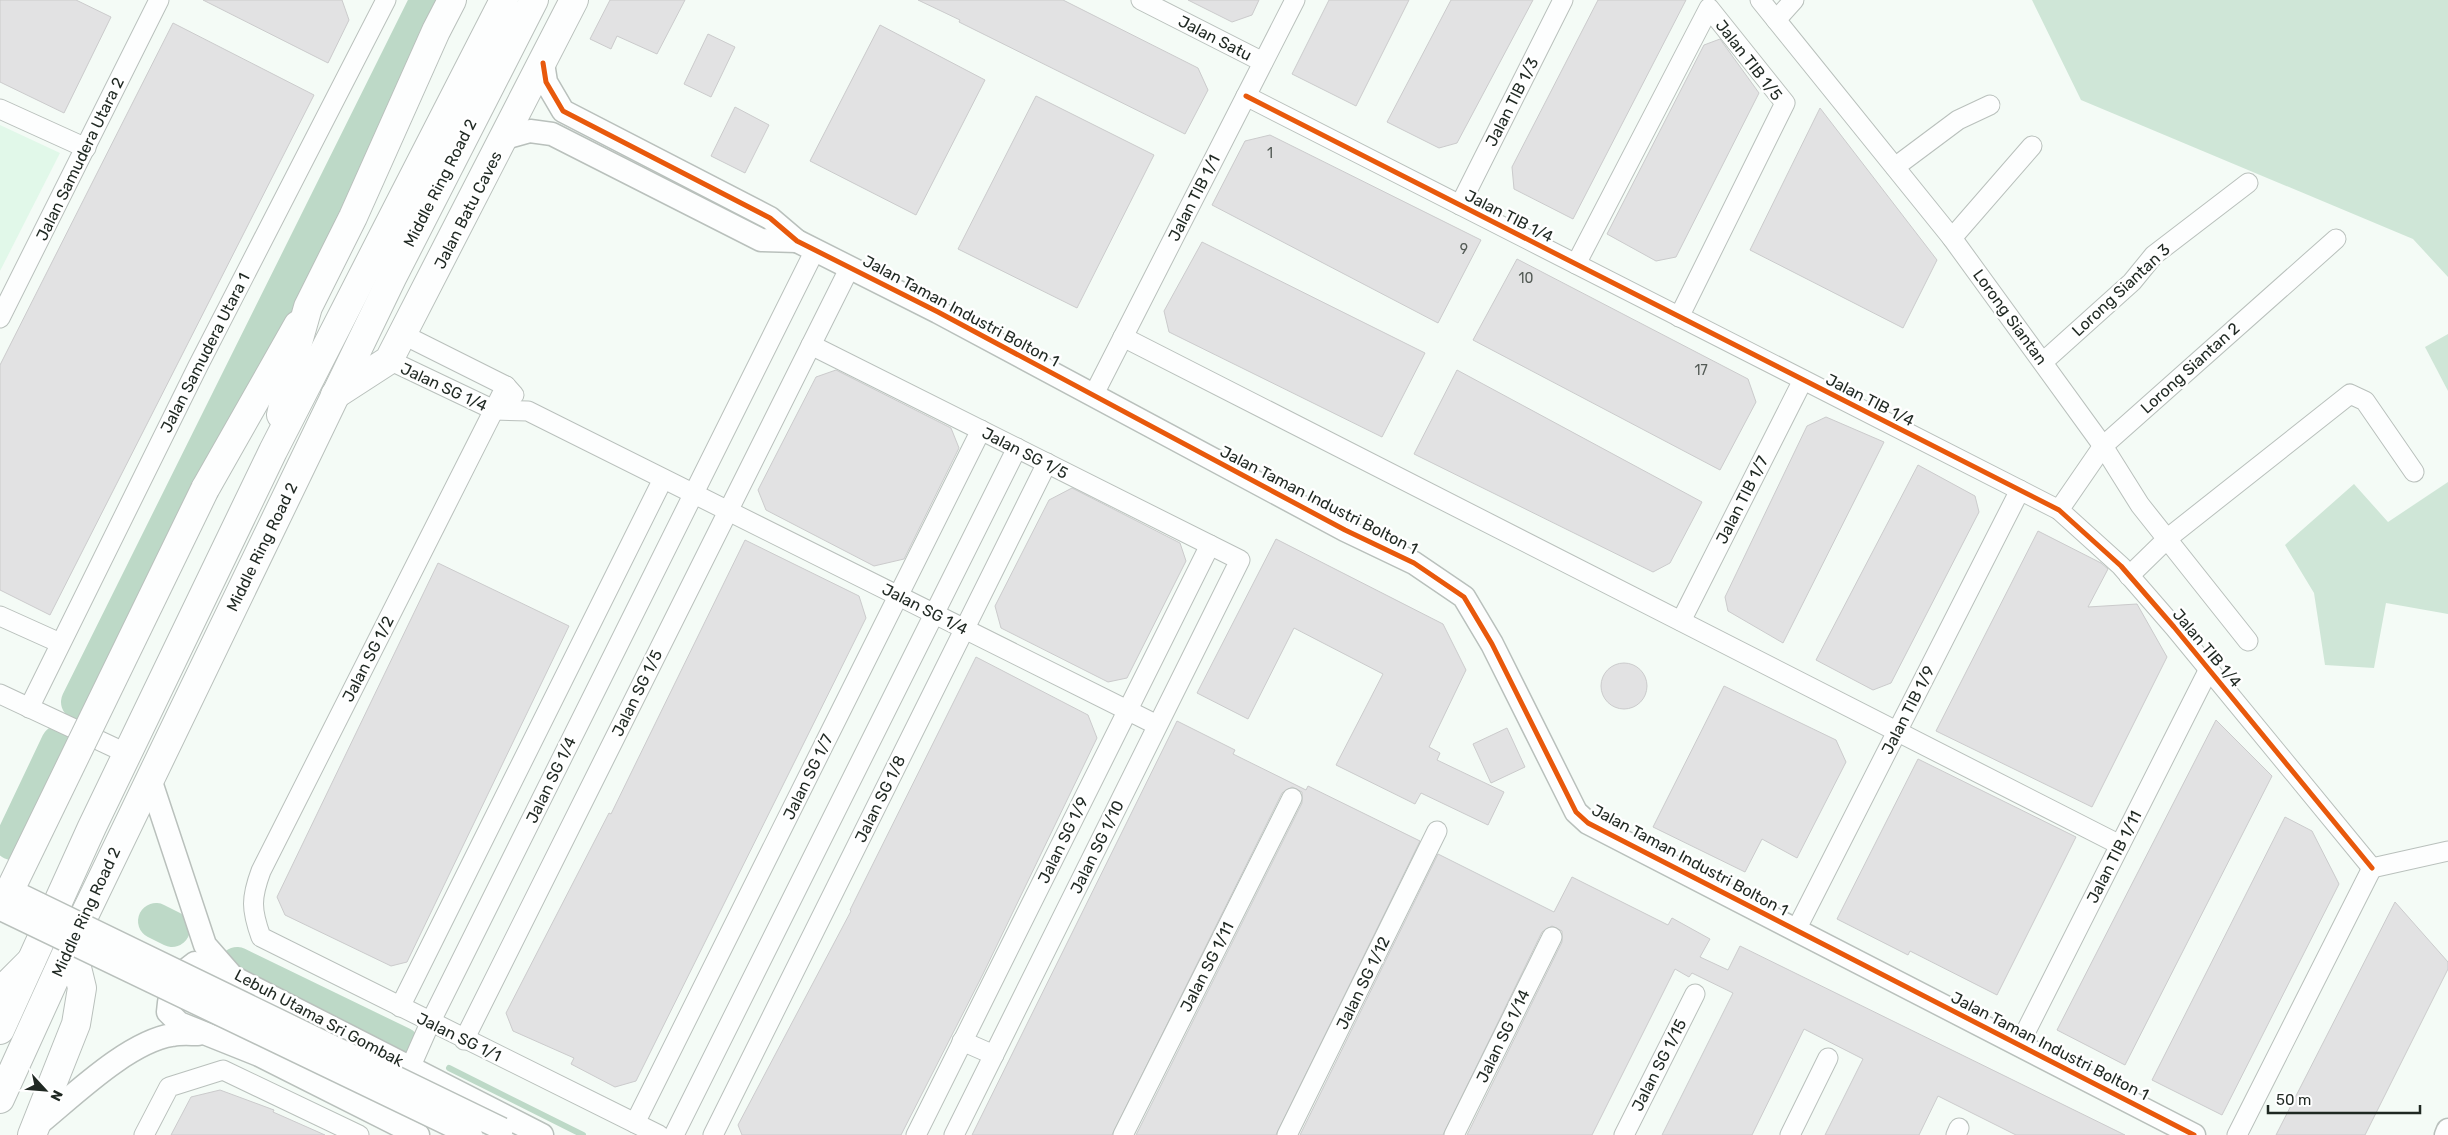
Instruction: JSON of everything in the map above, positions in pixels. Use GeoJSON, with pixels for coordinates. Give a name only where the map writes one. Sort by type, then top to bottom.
{"type":"FeatureCollection","features":[{"type":"Feature","properties":{"kind":"main road"},"geometry":{"type":"LineString","coordinates":[[4,903],[205,489],[308,307],[353,217],[452,0]]}},
{"type":"Feature","properties":{"kind":"main road","name":"Middle Ring Road 2"},"geometry":{"type":"LineString","coordinates":[[0,1030],[128,754],[273,451],[504,0]]}},
{"type":"Feature","properties":{"kind":"main road","name":"Middle Ring Road 2"},"geometry":{"type":"LineString","coordinates":[[0,1099],[71,942],[335,395],[392,278],[534,0]]}},
{"type":"Feature","properties":{"kind":"main road","name":"Jalan Batu Caves"},"geometry":{"type":"LineString","coordinates":[[335,395],[389,360],[404,335],[574,0]]}},
{"type":"Feature","properties":{"kind":"main road"},"geometry":{"type":"LineString","coordinates":[[273,451],[292,360],[308,307]]}},
{"type":"Feature","properties":{"kind":"main road"},"geometry":{"type":"LineString","coordinates":[[34,1131],[76,1024],[82,988],[71,942]]}},
{"type":"Feature","properties":{"kind":"main road"},"geometry":{"type":"LineString","coordinates":[[0,992],[32,960]]}},
{"type":"Feature","properties":{"kind":"street","name":"Jalan Samudera Utara 2"},"geometry":{"type":"LineString","coordinates":[[0,318],[159,0]]}},
{"type":"Feature","properties":{"kind":"street","name":"Jalan Satu"},"geometry":{"type":"LineString","coordinates":[[1141,0],[1263,62]]}},
{"type":"Feature","properties":{"kind":"street","name":"Jalan TIB 1/1"},"geometry":{"type":"LineString","coordinates":[[1093,396],[1294,0]]}},
{"type":"Feature","properties":{"kind":"street","name":"Jalan TIB 1/3"},"geometry":{"type":"LineString","coordinates":[[1460,205],[1563,0]]}},
{"type":"Feature","properties":{"kind":"street","name":"Lorong Siantan"},"geometry":{"type":"LineString","coordinates":[[1760,0],[1952,238],[2103,446],[2140,505],[2248,641]]}},
{"type":"Feature","properties":{"kind":"street"},"geometry":{"type":"LineString","coordinates":[[1776,20],[1794,0]]}},
{"type":"Feature","properties":{"kind":"street","name":"Jalan Samudera Utara 1"},"geometry":{"type":"LineString","coordinates":[[30,708],[60,643],[198,366],[383,1]]}},
{"type":"Feature","properties":{"kind":"street","name":"Jalan TIB 1/5"},"geometry":{"type":"LineString","coordinates":[[1576,264],[1709,8],[1785,103],[1679,317]]}},
{"type":"Feature","properties":{"kind":"street","name":"Jalan Taman Industri Bolton 1"},"geometry":{"type":"LineString","coordinates":[[543,62],[546,82],[564,111],[770,218],[806,245],[850,266],[1345,530],[1414,563],[1464,598],[1492,644],[1576,812],[1588,823],[2194,1135]]}},
{"type":"Feature","properties":{"kind":"street","name":"Jalan TIB 1/4"},"geometry":{"type":"LineString","coordinates":[[1246,96],[2059,510],[2129,576],[2372,868]]}},
{"type":"Feature","properties":{"kind":"street"},"geometry":{"type":"LineString","coordinates":[[1895,167],[1958,120],[1990,105]]}},
{"type":"Feature","properties":{"kind":"street"},"geometry":{"type":"LineString","coordinates":[[0,110],[86,148]]}},
{"type":"Feature","properties":{"kind":"street","name":"Jalan Taman Industri Bolton 1"},"geometry":{"type":"LineString","coordinates":[[505,138],[530,131],[552,134],[761,240],[806,245]]}},
{"type":"Feature","properties":{"kind":"street"},"geometry":{"type":"LineString","coordinates":[[1952,238],[2032,146]]}},
{"type":"Feature","properties":{"kind":"street","name":"Lorong Siantan 3"},"geometry":{"type":"LineString","coordinates":[[2043,362],[2132,282],[2154,255],[2248,183]]}},
{"type":"Feature","properties":{"kind":"street","name":"Lorong Siantan 2"},"geometry":{"type":"LineString","coordinates":[[2059,510],[2103,446],[2336,238]]}},
{"type":"Feature","properties":{"kind":"street","name":"Jalan SG 1/4"},"geometry":{"type":"LineString","coordinates":[[411,1066],[430,1023],[694,494],[806,245]]}},
{"type":"Feature","properties":{"kind":"street","name":"Jalan SG 1/5"},"geometry":{"type":"LineString","coordinates":[[464,1040],[850,266]]}},
{"type":"Feature","properties":{"kind":"street"},"geometry":{"type":"LineString","coordinates":[[404,335],[506,386],[528,411]]}},
{"type":"Feature","properties":{"kind":"street"},"geometry":{"type":"LineString","coordinates":[[1123,337],[2120,845]]}},
{"type":"Feature","properties":{"kind":"street","name":"Jalan SG 1/5"},"geometry":{"type":"LineString","coordinates":[[811,345],[1240,560]]}},
{"type":"Feature","properties":{"kind":"street","name":"Jalan SG 1/4"},"geometry":{"type":"LineString","coordinates":[[389,360],[494,410],[528,411],[1157,725]]}},
{"type":"Feature","properties":{"kind":"street","name":"Jalan TIB 1/7"},"geometry":{"type":"LineString","coordinates":[[1681,621],[1803,380]]}},
{"type":"Feature","properties":{"kind":"street","name":"Jalan SG 1/2"},"geometry":{"type":"LineString","coordinates":[[261,937],[254,919],[253,894],[261,871],[506,386]]}},
{"type":"Feature","properties":{"kind":"street"},"geometry":{"type":"LineString","coordinates":[[2129,576],[2168,538],[2350,394],[2366,401],[2414,472]]}},
{"type":"Feature","properties":{"kind":"street","name":"Jalan SG 1/7"},"geometry":{"type":"LineString","coordinates":[[635,1123],[980,430]]}},
{"type":"Feature","properties":{"kind":"street"},"geometry":{"type":"LineString","coordinates":[[674,1135],[1017,448]]}},
{"type":"Feature","properties":{"kind":"street","name":"Jalan SG 1/8"},"geometry":{"type":"LineString","coordinates":[[713,1135],[1047,464]]}},
{"type":"Feature","properties":{"kind":"street","name":"Jalan SG 1/4"},"geometry":{"type":"LineString","coordinates":[[400,1007],[663,479]]}},
{"type":"Feature","properties":{"kind":"street","name":"Jalan TIB 1/9"},"geometry":{"type":"LineString","coordinates":[[1796,930],[2020,490]]}},
{"type":"Feature","properties":{"kind":"street","name":"Jalan SG 1/9"},"geometry":{"type":"LineString","coordinates":[[916,1135],[1210,545]]}},
{"type":"Feature","properties":{"kind":"street","name":"Jalan SG 1/10"},"geometry":{"type":"LineString","coordinates":[[954,1135],[1240,560]]}},
{"type":"Feature","properties":{"kind":"street"},"geometry":{"type":"LineString","coordinates":[[0,616],[60,643]]}},
{"type":"Feature","properties":{"kind":"street","name":"Jalan TIB 1/11"},"geometry":{"type":"LineString","coordinates":[[2019,1044],[2208,669]]}},
{"type":"Feature","properties":{"kind":"street"},"geometry":{"type":"LineString","coordinates":[[0,694],[128,754]]}},
{"type":"Feature","properties":{"kind":"street","name":"Lebuh Utama Sri Gombak"},"geometry":{"type":"LineString","coordinates":[[150,779],[205,945],[233,977],[411,1066],[542,1135]]}},
{"type":"Feature","properties":{"kind":"street","name":"Jalan SG 1/11"},"geometry":{"type":"LineString","coordinates":[[1122,1135],[1292,798]]}},
{"type":"Feature","properties":{"kind":"street","name":"Jalan SG 1/12"},"geometry":{"type":"LineString","coordinates":[[1288,1135],[1437,830]]}},
{"type":"Feature","properties":{"kind":"street"},"geometry":{"type":"LineString","coordinates":[[2237,1135],[2372,868],[2448,851]]}},
{"type":"Feature","properties":{"kind":"street"},"geometry":{"type":"LineString","coordinates":[[4,903],[471,1135]]}},
{"type":"Feature","properties":{"kind":"street","name":"Lebuh Utama Sri Gombak"},"geometry":{"type":"LineString","coordinates":[[4,903],[508,1132]]}},
{"type":"Feature","properties":{"kind":"street","name":"Jalan SG 1/14"},"geometry":{"type":"LineString","coordinates":[[1454,1135],[1552,936]]}},
{"type":"Feature","properties":{"kind":"street","name":"Jalan SG 1/1"},"geometry":{"type":"LineString","coordinates":[[261,937],[464,1040],[659,1135]]}},
{"type":"Feature","properties":{"kind":"street"},"geometry":{"type":"LineString","coordinates":[[233,977],[195,964],[179,974],[170,993],[168,1012],[179,1023],[209,1033],[259,1055],[393,1130],[418,1135]]}},
{"type":"Feature","properties":{"kind":"street","name":"Jalan SG 1/15"},"geometry":{"type":"LineString","coordinates":[[1624,1135],[1695,994]]}},
{"type":"Feature","properties":{"kind":"street"},"geometry":{"type":"LineString","coordinates":[[34,1131],[107,1068],[151,1042],[171,1035],[209,1033]]}},
{"type":"Feature","properties":{"kind":"street"},"geometry":{"type":"LineString","coordinates":[[962,1041],[994,1055]]}},
{"type":"Feature","properties":{"kind":"street"},"geometry":{"type":"LineString","coordinates":[[1790,1135],[1828,1058]]}},
{"type":"Feature","properties":{"kind":"street"},"geometry":{"type":"LineString","coordinates":[[144,1135],[169,1087],[223,1070],[359,1135]]}},
{"type":"Feature","properties":{"kind":"street"},"geometry":{"type":"LineString","coordinates":[[2446,1135],[2448,1130]]}},
{"type":"Feature","properties":{"kind":"green space"},"geometry":{"type":"Polygon","coordinates":[[[2032,0],[2448,0],[2448,277],[2413,239],[2081,100],[2032,0]]]}},
{"type":"Feature","properties":{"kind":"green space"},"geometry":{"type":"Polygon","coordinates":[[[0,125],[60,153],[0,271],[0,125]]]}},
{"type":"Feature","properties":{"kind":"green space"},"geometry":{"type":"Polygon","coordinates":[[[2448,334],[2448,391],[2425,347],[2448,334]]]}},
{"type":"Feature","properties":{"kind":"green space"},"geometry":{"type":"Polygon","coordinates":[[[2448,482],[2448,614],[2386,603],[2374,668],[2325,665],[2314,593],[2285,545],[2354,484],[2388,522],[2448,482]]]}},
{"type":"Feature","properties":{"kind":"building"},"geometry":{"type":"Polygon","coordinates":[[[0,0],[76,0],[111,17],[64,113],[0,82],[0,0]]]}},
{"type":"Feature","properties":{"kind":"building"},"geometry":{"type":"Polygon","coordinates":[[[203,0],[342,0],[349,20],[328,63],[203,0]]]}},
{"type":"Feature","properties":{"kind":"building"},"geometry":{"type":"Polygon","coordinates":[[[610,0],[685,0],[657,54],[617,36],[611,49],[590,39],[610,0]]]}},
{"type":"Feature","properties":{"kind":"building"},"geometry":{"type":"Polygon","coordinates":[[[918,0],[1063,0],[1198,68],[1208,90],[1185,134],[918,0]]]}},
{"type":"Feature","properties":{"kind":"building"},"geometry":{"type":"Polygon","coordinates":[[[1188,0],[1259,0],[1252,15],[1232,22],[1188,0]]]}},
{"type":"Feature","properties":{"kind":"building"},"geometry":{"type":"Polygon","coordinates":[[[1329,0],[1409,0],[1356,106],[1292,74],[1329,0]]]}},
{"type":"Feature","properties":{"kind":"building"},"geometry":{"type":"Polygon","coordinates":[[[1451,0],[1533,0],[1457,143],[1439,148],[1387,122],[1451,0]]]}},
{"type":"Feature","properties":{"kind":"building"},"geometry":{"type":"Polygon","coordinates":[[[1598,0],[1686,0],[1573,219],[1514,189],[1512,167],[1598,0]]]}},
{"type":"Feature","properties":{"kind":"building"},"geometry":{"type":"Polygon","coordinates":[[[173,23],[314,95],[50,615],[0,590],[0,365],[173,23]]]}},
{"type":"Feature","properties":{"kind":"building"},"geometry":{"type":"Polygon","coordinates":[[[880,25],[985,80],[916,215],[810,161],[880,25]]]}},
{"type":"Feature","properties":{"kind":"building"},"geometry":{"type":"Polygon","coordinates":[[[708,34],[735,47],[711,97],[684,84],[708,34]]]}},
{"type":"Feature","properties":{"kind":"building"},"geometry":{"type":"Polygon","coordinates":[[[1720,39],[1759,93],[1676,257],[1656,261],[1607,234],[1704,45],[1720,39]]]}},
{"type":"Feature","properties":{"kind":"building"},"geometry":{"type":"Polygon","coordinates":[[[1036,96],[1154,155],[1077,308],[958,249],[1036,96]]]}},
{"type":"Feature","properties":{"kind":"building"},"geometry":{"type":"Polygon","coordinates":[[[735,107],[769,125],[745,173],[711,156],[735,107]]]}},
{"type":"Feature","properties":{"kind":"building"},"geometry":{"type":"Polygon","coordinates":[[[1820,108],[1937,260],[1903,328],[1750,250],[1820,108]]]}},
{"type":"Feature","properties":{"kind":"building"},"geometry":{"type":"Polygon","coordinates":[[[1270,135],[1481,240],[1438,323],[1212,205],[1245,141],[1270,135]]]}},
{"type":"Feature","properties":{"kind":"building"},"geometry":{"type":"Polygon","coordinates":[[[1202,242],[1425,353],[1382,437],[1169,332],[1164,311],[1202,242]]]}},
{"type":"Feature","properties":{"kind":"building"},"geometry":{"type":"Polygon","coordinates":[[[1517,259],[1748,379],[1756,402],[1720,470],[1473,340],[1517,259]]]}},
{"type":"Feature","properties":{"kind":"building"},"geometry":{"type":"Polygon","coordinates":[[[836,370],[951,428],[959,448],[904,559],[874,566],[766,510],[758,490],[816,377],[836,370]]]}},
{"type":"Feature","properties":{"kind":"building"},"geometry":{"type":"Polygon","coordinates":[[[1457,370],[1702,502],[1670,563],[1653,572],[1414,454],[1457,370]]]}},
{"type":"Feature","properties":{"kind":"building"},"geometry":{"type":"Polygon","coordinates":[[[1826,417],[1884,442],[1783,643],[1728,611],[1725,597],[1807,426],[1826,417]]]}},
{"type":"Feature","properties":{"kind":"building"},"geometry":{"type":"Polygon","coordinates":[[[1918,465],[1975,496],[1979,512],[1891,683],[1873,690],[1816,660],[1918,465]]]}},
{"type":"Feature","properties":{"kind":"building"},"geometry":{"type":"Polygon","coordinates":[[[1072,488],[1180,543],[1186,561],[1127,678],[1108,682],[1001,628],[995,606],[1049,500],[1072,488]]]}},
{"type":"Feature","properties":{"kind":"building"},"geometry":{"type":"Polygon","coordinates":[[[2038,531],[2101,563],[2108,569],[2088,607],[2137,604],[2167,657],[2092,807],[1936,731],[2038,531]]]}},
{"type":"Feature","properties":{"kind":"building"},"geometry":{"type":"Polygon","coordinates":[[[1276,539],[1443,624],[1466,670],[1429,747],[1440,753],[1437,760],[1504,792],[1488,825],[1421,793],[1415,804],[1336,765],[1383,674],[1294,628],[1248,719],[1197,693],[1276,539]]]}},
{"type":"Feature","properties":{"kind":"building"},"geometry":{"type":"Polygon","coordinates":[[[745,540],[859,596],[866,618],[636,1081],[615,1087],[571,1064],[574,1058],[513,1031],[506,1013],[609,813],[611,814],[745,540]]]}},
{"type":"Feature","properties":{"kind":"building"},"geometry":{"type":"Polygon","coordinates":[[[438,563],[569,626],[407,962],[391,966],[285,915],[277,897],[438,563]]]}},
{"type":"Feature","properties":{"kind":"building"},"geometry":{"type":"Polygon","coordinates":[[[976,657],[1088,715],[1097,738],[983,974],[901,1135],[742,1135],[738,1125],[851,911],[976,657]]]}},
{"type":"Feature","properties":{"kind":"building"},"geometry":{"type":"Polygon","coordinates":[[[1629,663],[1641,669],[1646,677],[1646,695],[1641,703],[1633,708],[1619,709],[1607,703],[1602,695],[1601,681],[1607,669],[1615,664],[1629,663]]]}},
{"type":"Feature","properties":{"kind":"building"},"geometry":{"type":"Polygon","coordinates":[[[1724,686],[1836,740],[1846,762],[1797,858],[1762,839],[1745,872],[1653,827],[1724,686]]]}},
{"type":"Feature","properties":{"kind":"building"},"geometry":{"type":"Polygon","coordinates":[[[2216,720],[2272,776],[2125,1065],[2057,1030],[2216,720]]]}},
{"type":"Feature","properties":{"kind":"building"},"geometry":{"type":"Polygon","coordinates":[[[1177,721],[1235,750],[1233,754],[1306,790],[1308,786],[1420,841],[1276,1135],[1136,1135],[1302,803],[1302,792],[1292,787],[1282,793],[1112,1135],[972,1135],[1177,721]]]}},
{"type":"Feature","properties":{"kind":"building"},"geometry":{"type":"Polygon","coordinates":[[[1507,728],[1525,767],[1491,783],[1473,744],[1507,728]]]}},
{"type":"Feature","properties":{"kind":"building"},"geometry":{"type":"Polygon","coordinates":[[[1918,759],[2076,837],[1997,995],[1910,951],[1908,955],[1837,919],[1918,759]]]}},
{"type":"Feature","properties":{"kind":"building"},"geometry":{"type":"Polygon","coordinates":[[[2285,817],[2312,831],[2339,884],[2222,1115],[2152,1080],[2285,817]]]}},
{"type":"Feature","properties":{"kind":"building"},"geometry":{"type":"Polygon","coordinates":[[[1438,854],[1554,912],[1572,877],[1668,925],[1672,918],[1710,939],[1700,957],[1728,970],[1740,946],[2125,1135],[2016,1135],[1938,1096],[1919,1135],[1825,1135],[1863,1059],[1804,1029],[1752,1135],[1662,1135],[1733,993],[1692,973],[1689,977],[1675,969],[1592,1135],[1467,1135],[1562,942],[1562,931],[1552,926],[1542,932],[1443,1135],[1300,1135],[1438,854]]]}},
{"type":"Feature","properties":{"kind":"building"},"geometry":{"type":"Polygon","coordinates":[[[2395,902],[2448,962],[2448,969],[2365,1135],[2276,1135],[2395,902]]]}},
{"type":"Feature","properties":{"kind":"building"},"geometry":{"type":"Polygon","coordinates":[[[220,1090],[274,1110],[273,1112],[325,1135],[171,1135],[191,1097],[220,1090]]]}},
{"type":"Feature","properties":{"kind":"waterway"},"geometry":{"type":"LineString","coordinates":[[79,702],[428,0]]}},
{"type":"Feature","properties":{"kind":"waterway"},"geometry":{"type":"LineString","coordinates":[[12,842],[59,743]]}},
{"type":"Feature","properties":{"kind":"waterway"},"geometry":{"type":"LineString","coordinates":[[156,921],[172,929]]}},
{"type":"Feature","properties":{"kind":"waterway"},"geometry":{"type":"LineString","coordinates":[[237,965],[402,1045]]}},
{"type":"Feature","properties":{"kind":"waterway"},"geometry":{"type":"LineString","coordinates":[[449,1068],[583,1135]]}},
{"type":"Feature","properties":{"kind":"cycle path"},"geometry":{"type":"LineString","coordinates":[[543,63],[546,82],[563,111],[770,218],[797,241],[938,312],[1345,530],[1414,563],[1464,597],[1492,644],[1576,812],[1588,823],[2194,1135]]}},
{"type":"Feature","properties":{"kind":"cycle path"},"geometry":{"type":"LineString","coordinates":[[1246,96],[2059,510],[2121,566],[2174,627],[2372,868]]}}]}
